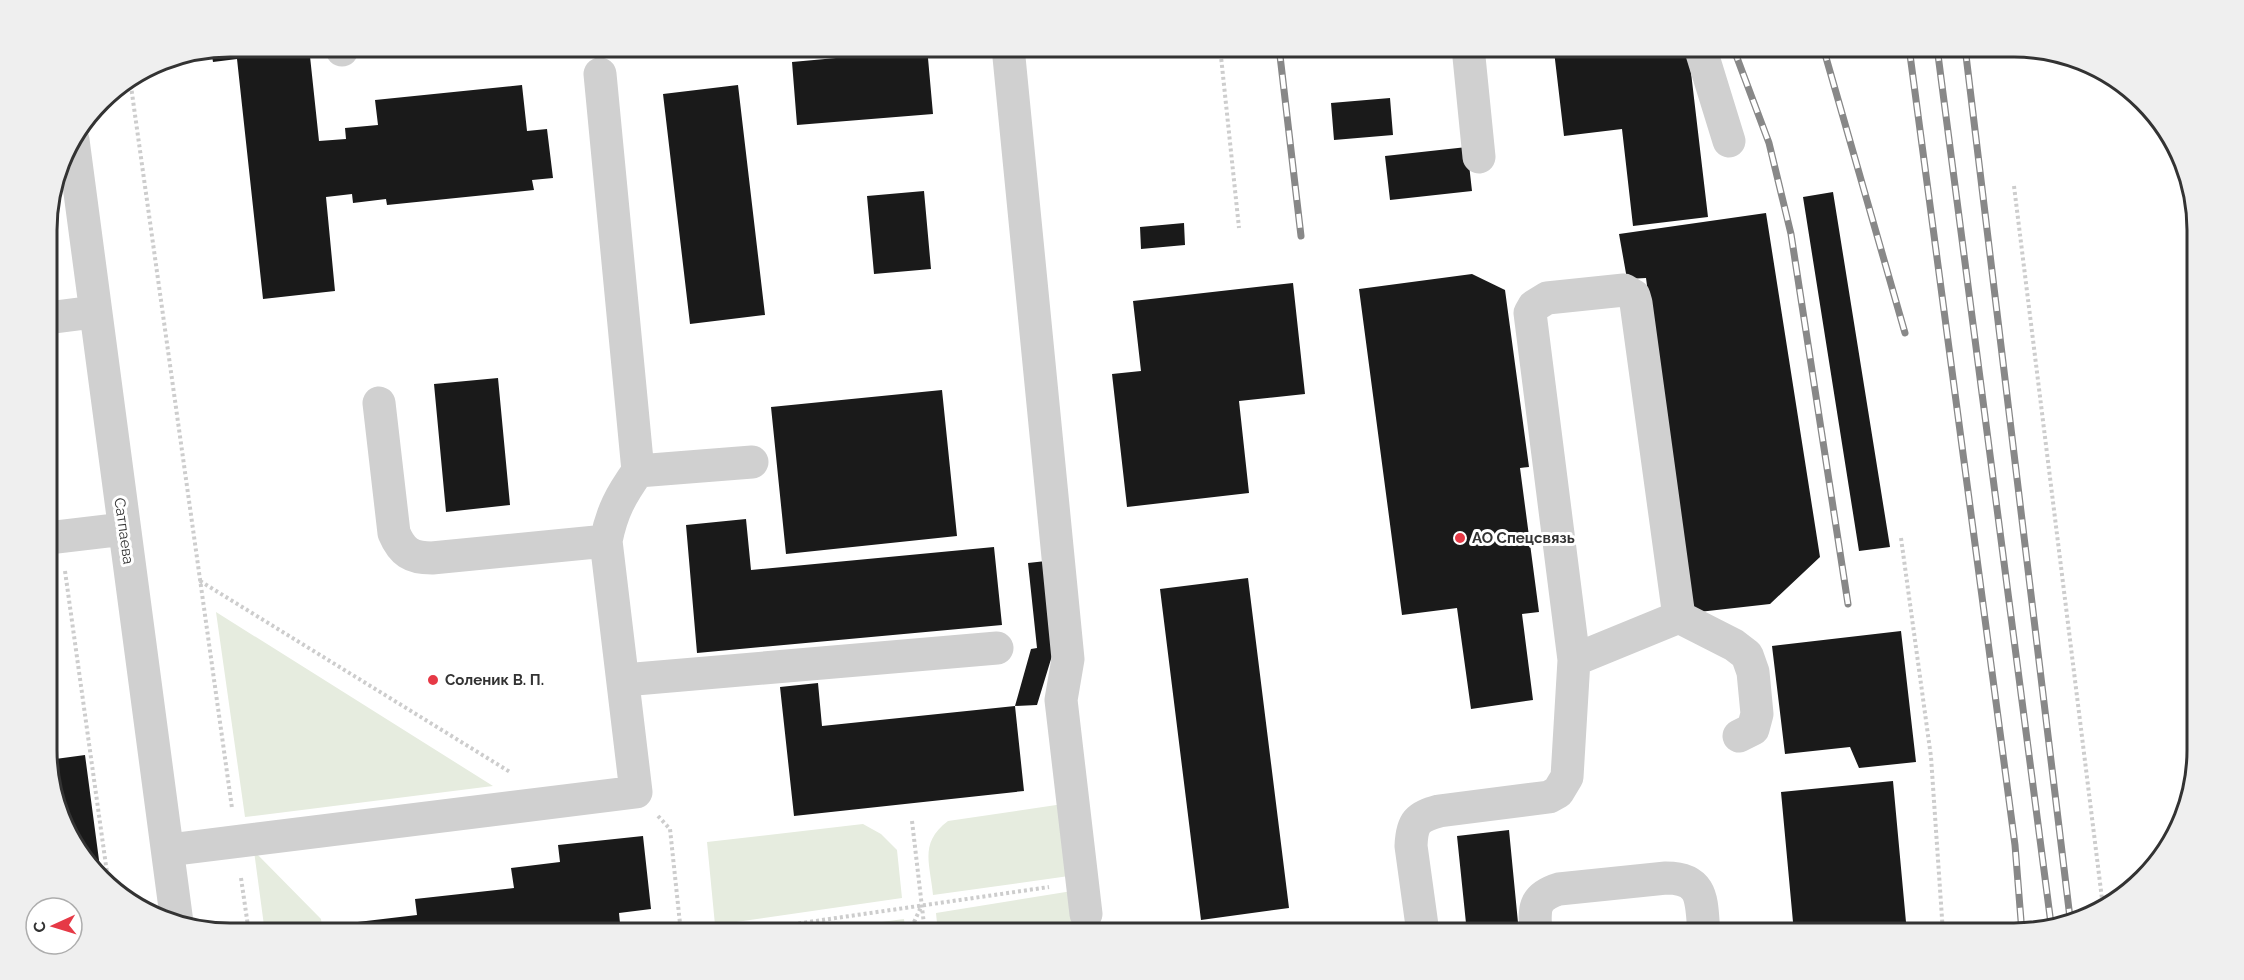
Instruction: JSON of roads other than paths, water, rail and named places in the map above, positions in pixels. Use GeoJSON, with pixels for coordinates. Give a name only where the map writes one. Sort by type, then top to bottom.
{"type":"FeatureCollection","features":[{"type":"Feature","properties":{"kind":"street"},"geometry":{"type":"LineString","coordinates":[[1009,57],[1068,648],[1061,700],[1086,914]]}},
{"type":"Feature","properties":{"kind":"street"},"geometry":{"type":"LineString","coordinates":[[1469,57],[1479,157]]}},
{"type":"Feature","properties":{"kind":"street"},"geometry":{"type":"LineString","coordinates":[[1703,57],[1729,141]]}},
{"type":"Feature","properties":{"kind":"street"},"geometry":{"type":"LineString","coordinates":[[169,850],[636,792],[606,541],[610,518],[621,494],[638,471],[600,74]]}},
{"type":"Feature","properties":{"kind":"street","name":"Сатпаева"},"geometry":{"type":"LineString","coordinates":[[75,155],[176,914]]}},
{"type":"Feature","properties":{"kind":"street"},"geometry":{"type":"LineString","coordinates":[[1422,923],[1411,846],[1416,821],[1426,814],[1439,811],[1538,798],[1558,792],[1567,777],[1574,660],[1530,322],[1530,313],[1540,301],[1617,289],[1634,296],[1679,616]]}},
{"type":"Feature","properties":{"kind":"street"},"geometry":{"type":"LineString","coordinates":[[57,317],[94,312]]}},
{"type":"Feature","properties":{"kind":"street"},"geometry":{"type":"LineString","coordinates":[[379,403],[394,532],[400,546],[409,555],[432,558],[606,541]]}},
{"type":"Feature","properties":{"kind":"street"},"geometry":{"type":"LineString","coordinates":[[638,471],[752,462]]}},
{"type":"Feature","properties":{"kind":"street"},"geometry":{"type":"LineString","coordinates":[[57,537],[124,529]]}},
{"type":"Feature","properties":{"kind":"street"},"geometry":{"type":"LineString","coordinates":[[1574,660],[1679,616]]}},
{"type":"Feature","properties":{"kind":"street"},"geometry":{"type":"LineString","coordinates":[[1679,616],[1734,645],[1747,655],[1753,672],[1757,714],[1753,729],[1739,736]]}},
{"type":"Feature","properties":{"kind":"street"},"geometry":{"type":"LineString","coordinates":[[624,680],[997,648]]}},
{"type":"Feature","properties":{"kind":"street"},"geometry":{"type":"LineString","coordinates":[[1536,923],[1535,907],[1549,892],[1559,889],[1680,878],[1691,882],[1699,894],[1703,923]]}},
{"type":"Feature","properties":{"kind":"railway"},"geometry":{"type":"LineString","coordinates":[[1280,57],[1301,236]]}},
{"type":"Feature","properties":{"kind":"railway"},"geometry":{"type":"LineString","coordinates":[[1737,57],[1769,143],[1791,234],[1848,604]]}},
{"type":"Feature","properties":{"kind":"railway"},"geometry":{"type":"LineString","coordinates":[[1826,57],[1905,333]]}},
{"type":"Feature","properties":{"kind":"railway"},"geometry":{"type":"LineString","coordinates":[[1910,57],[2015,845],[2021,923]]}},
{"type":"Feature","properties":{"kind":"railway"},"geometry":{"type":"LineString","coordinates":[[1938,57],[2050,919]]}},
{"type":"Feature","properties":{"kind":"railway"},"geometry":{"type":"LineString","coordinates":[[1966,57],[2069,914]]}},
{"type":"Feature","properties":{"kind":"place","name":"АО Спецсвязь"},"geometry":{"type":"Point","coordinates":[1460,538]}},
{"type":"Feature","properties":{"kind":"place","name":"Соленик В. П."},"geometry":{"type":"Point","coordinates":[433,680]}}]}
